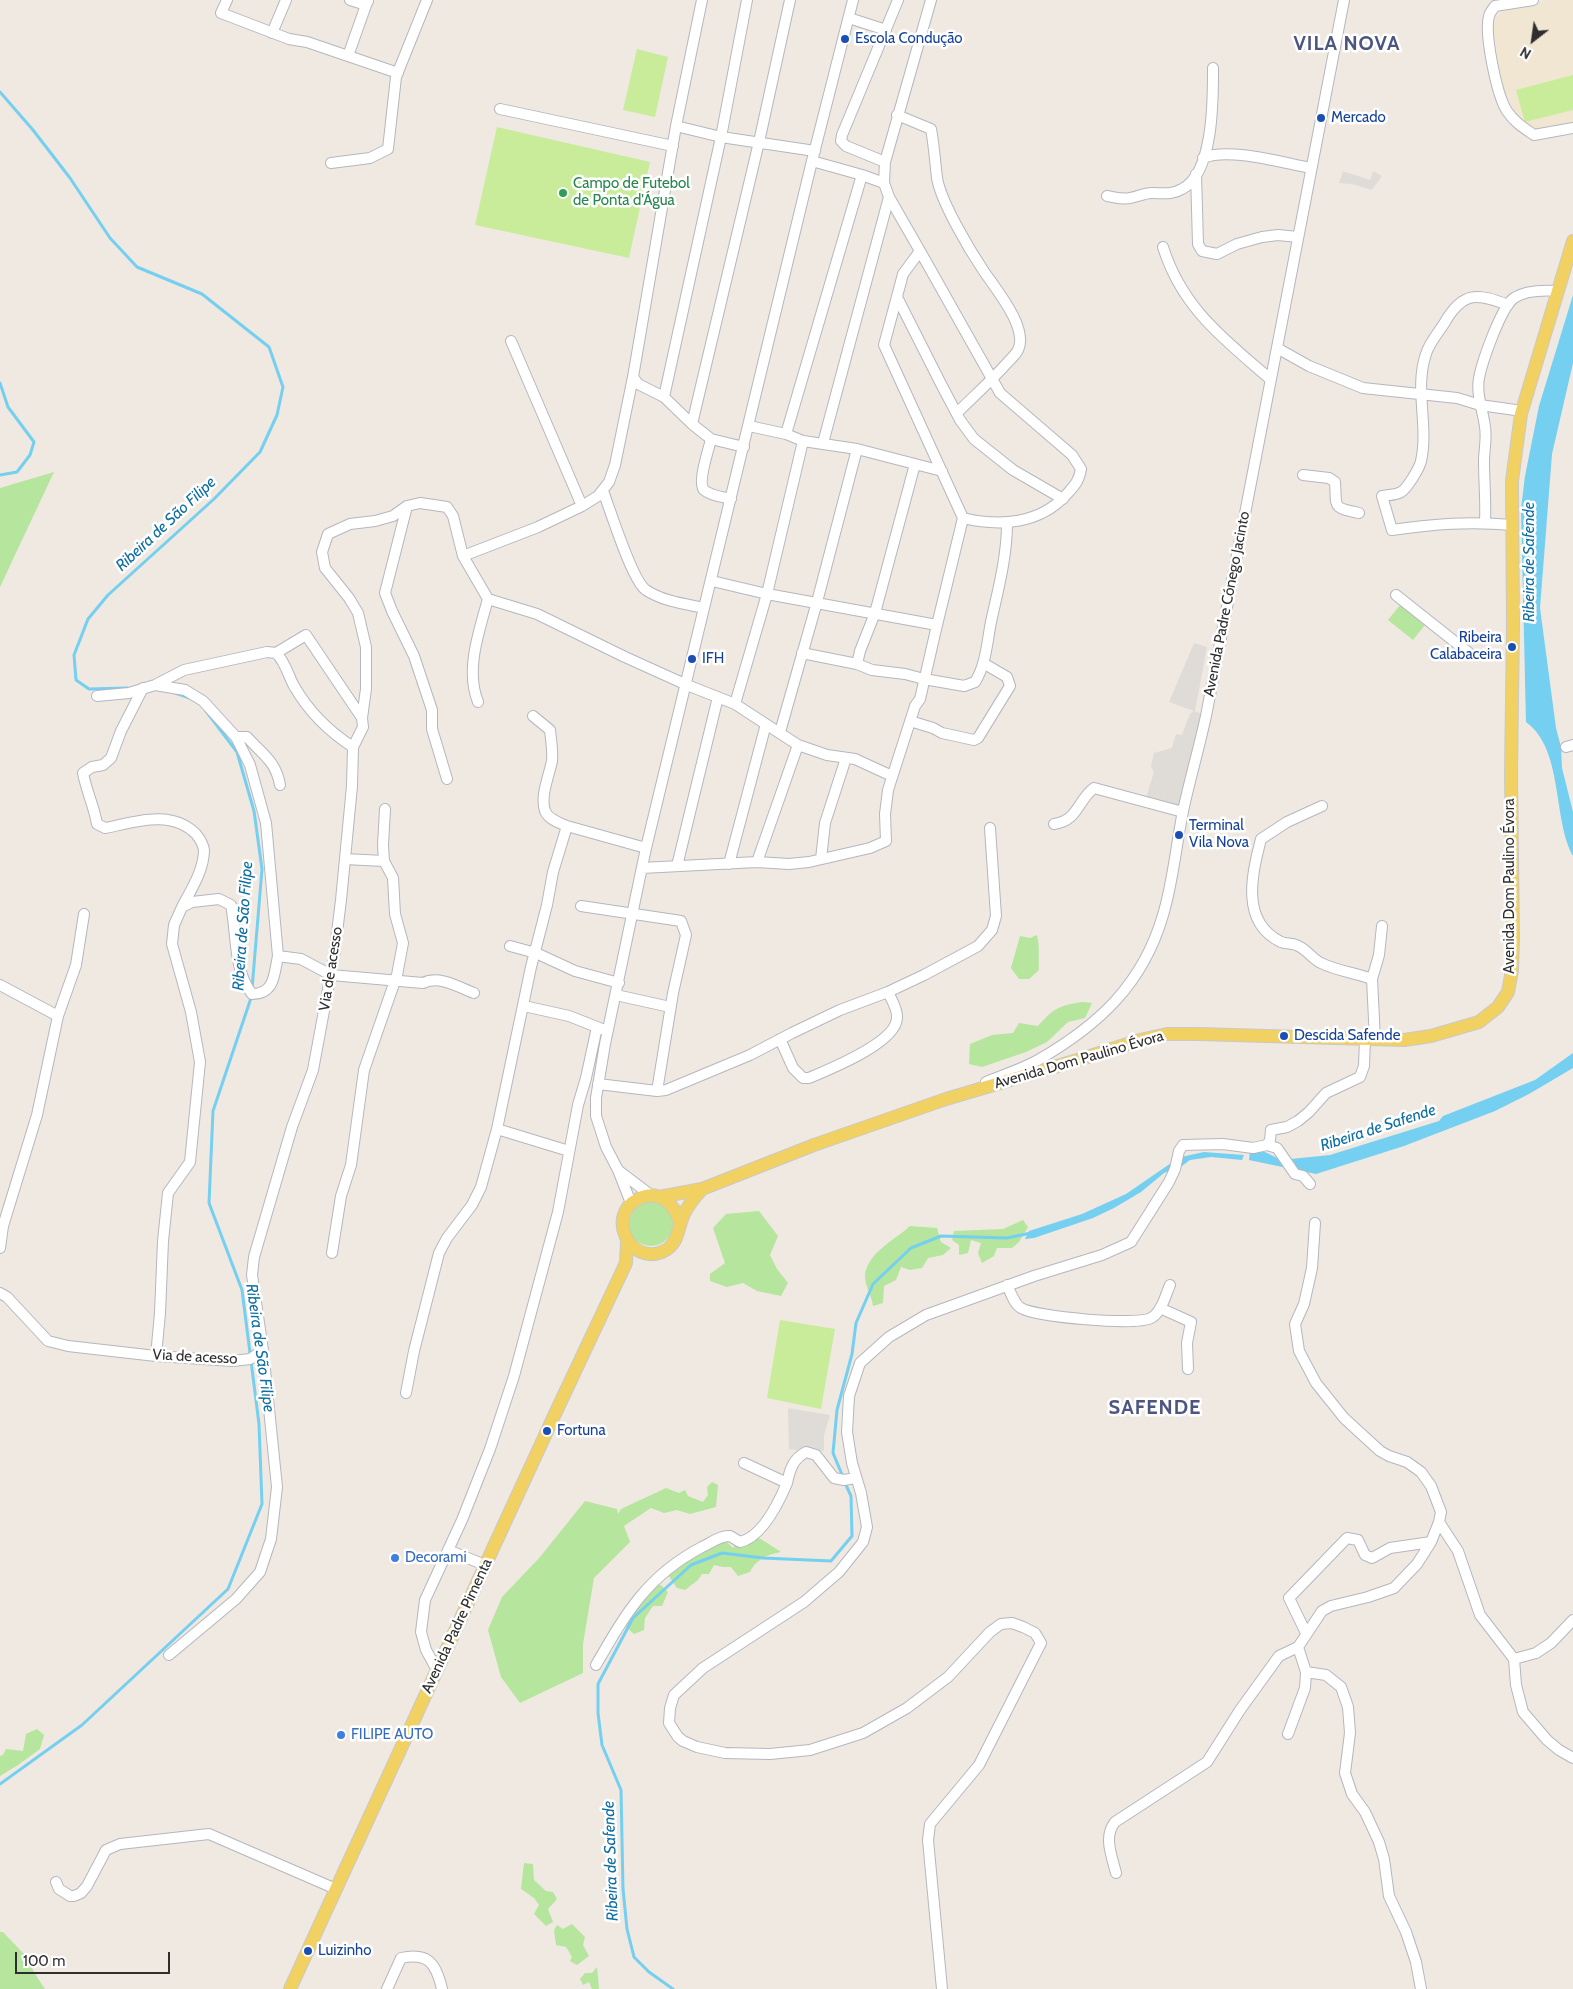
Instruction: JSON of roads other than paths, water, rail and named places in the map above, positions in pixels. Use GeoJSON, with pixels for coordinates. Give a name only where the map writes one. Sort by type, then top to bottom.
{"type":"FeatureCollection","features":[{"type":"Feature","properties":{"kind":"main road","name":"Avenida Dom Paulino Évora"},"geometry":{"type":"LineString","coordinates":[[656,1196],[702,1189],[814,1145],[946,1099],[1140,1040],[1167,1034],[1251,1034],[1404,1040],[1431,1036],[1479,1022],[1498,1007],[1508,992],[1512,970],[1513,938],[1511,775],[1512,481],[1522,411],[1573,241]]}},
{"type":"Feature","properties":{"kind":"main road"},"geometry":{"type":"LineString","coordinates":[[627,1242],[642,1252],[651,1254],[669,1248],[679,1232],[680,1223],[685,1212],[702,1189]]}},
{"type":"Feature","properties":{"kind":"main road"},"geometry":{"type":"LineString","coordinates":[[626,1263],[627,1242],[622,1226],[626,1210],[631,1203],[639,1198],[656,1196],[673,1206],[678,1214],[680,1223]]}},
{"type":"Feature","properties":{"kind":"main road"},"geometry":{"type":"LineString","coordinates":[[626,1263],[642,1252]]}},
{"type":"Feature","properties":{"kind":"main road","name":"Avenida Padre Pimenta"},"geometry":{"type":"LineString","coordinates":[[290,1989],[626,1263]]}},
{"type":"Feature","properties":{"kind":"street"},"geometry":{"type":"LineString","coordinates":[[227,0],[221,13],[272,33],[398,73]]}},
{"type":"Feature","properties":{"kind":"street"},"geometry":{"type":"LineString","coordinates":[[272,33],[286,0]]}},
{"type":"Feature","properties":{"kind":"street"},"geometry":{"type":"LineString","coordinates":[[348,56],[367,3],[350,0]]}},
{"type":"Feature","properties":{"kind":"street"},"geometry":{"type":"LineString","coordinates":[[331,163],[370,158],[388,149],[390,116],[398,73],[427,0]]}},
{"type":"Feature","properties":{"kind":"street"},"geometry":{"type":"LineString","coordinates":[[463,556],[538,527],[582,506],[598,496],[609,482],[615,464],[633,377],[676,126],[702,0]]}},
{"type":"Feature","properties":{"kind":"street"},"geometry":{"type":"LineString","coordinates":[[664,397],[721,137],[747,0]]}},
{"type":"Feature","properties":{"kind":"street"},"geometry":{"type":"LineString","coordinates":[[692,424],[790,0]]}},
{"type":"Feature","properties":{"kind":"street"},"geometry":{"type":"LineString","coordinates":[[631,1203],[618,1170],[606,1147],[596,1116],[598,1084],[646,848],[853,0]]}},
{"type":"Feature","properties":{"kind":"street"},"geometry":{"type":"LineString","coordinates":[[885,162],[846,146],[841,141],[898,0]]}},
{"type":"Feature","properties":{"kind":"street"},"geometry":{"type":"LineString","coordinates":[[931,0],[885,162],[884,183],[888,197],[1000,393],[1079,462],[1081,468],[1080,479],[1053,508],[1024,520],[1007,523],[984,523],[963,518]]}},
{"type":"Feature","properties":{"kind":"street","name":"Avenida Padre Cónego Jacinto"},"geometry":{"type":"LineString","coordinates":[[946,1099],[1037,1061],[1095,1022],[1122,996],[1153,944],[1161,922],[1183,812],[1206,716],[1344,0]]}},
{"type":"Feature","properties":{"kind":"street"},"geometry":{"type":"LineString","coordinates":[[1531,0],[1495,6],[1489,14],[1490,45],[1497,88],[1506,111],[1524,128],[1534,134],[1573,128]]}},
{"type":"Feature","properties":{"kind":"street"},"geometry":{"type":"LineString","coordinates":[[849,18],[886,30]]}},
{"type":"Feature","properties":{"kind":"street"},"geometry":{"type":"LineString","coordinates":[[1107,196],[1130,198],[1152,193],[1172,193],[1186,186],[1196,174],[1203,158],[1212,126],[1213,68]]}},
{"type":"Feature","properties":{"kind":"street"},"geometry":{"type":"LineString","coordinates":[[500,109],[673,146]]}},
{"type":"Feature","properties":{"kind":"street"},"geometry":{"type":"LineString","coordinates":[[897,115],[931,129],[936,150],[938,179],[948,206],[971,251],[1009,309],[1020,331],[1018,350],[992,380],[957,413]]}},
{"type":"Feature","properties":{"kind":"street"},"geometry":{"type":"LineString","coordinates":[[676,126],[721,137],[758,142],[814,156],[884,183]]}},
{"type":"Feature","properties":{"kind":"street"},"geometry":{"type":"LineString","coordinates":[[1203,158],[1211,154],[1238,155],[1311,168]]}},
{"type":"Feature","properties":{"kind":"street"},"geometry":{"type":"LineString","coordinates":[[1196,174],[1198,244],[1202,251],[1216,254],[1237,244],[1262,237],[1278,235],[1298,237]]}},
{"type":"Feature","properties":{"kind":"street"},"geometry":{"type":"LineString","coordinates":[[786,434],[862,175]]}},
{"type":"Feature","properties":{"kind":"street"},"geometry":{"type":"LineString","coordinates":[[823,443],[888,197]]}},
{"type":"Feature","properties":{"kind":"street"},"geometry":{"type":"LineString","coordinates":[[1163,247],[1177,282],[1193,306],[1216,331],[1270,378]]}},
{"type":"Feature","properties":{"kind":"street"},"geometry":{"type":"LineString","coordinates":[[642,868],[757,862],[789,864],[870,848],[886,842],[885,814],[892,776],[915,706],[920,699],[963,518],[884,345],[903,274],[920,251]]}},
{"type":"Feature","properties":{"kind":"street"},"geometry":{"type":"LineString","coordinates":[[1485,522],[1485,434],[1480,405],[1479,378],[1501,315],[1512,299],[1523,294],[1542,290],[1558,291]]}},
{"type":"Feature","properties":{"kind":"street"},"geometry":{"type":"LineString","coordinates":[[1508,305],[1491,298],[1474,295],[1464,299],[1450,313],[1426,354],[1422,375],[1421,462],[1401,492],[1382,496],[1392,530],[1438,523],[1485,522],[1512,525]]}},
{"type":"Feature","properties":{"kind":"street"},"geometry":{"type":"LineString","coordinates":[[897,297],[957,413],[974,439],[1013,470],[1062,499]]}},
{"type":"Feature","properties":{"kind":"street"},"geometry":{"type":"LineString","coordinates":[[511,341],[582,506]]}},
{"type":"Feature","properties":{"kind":"street"},"geometry":{"type":"LineString","coordinates":[[1277,348],[1309,366],[1362,388],[1457,398],[1480,405],[1522,411]]}},
{"type":"Feature","properties":{"kind":"street"},"geometry":{"type":"LineString","coordinates":[[633,377],[638,384],[664,397],[711,439],[744,447]]}},
{"type":"Feature","properties":{"kind":"street"},"geometry":{"type":"LineString","coordinates":[[749,426],[786,434],[803,441],[857,449],[942,471]]}},
{"type":"Feature","properties":{"kind":"street"},"geometry":{"type":"LineString","coordinates":[[711,439],[701,482],[703,489],[711,494],[731,499]]}},
{"type":"Feature","properties":{"kind":"street"},"geometry":{"type":"LineString","coordinates":[[735,704],[767,594],[803,441]]}},
{"type":"Feature","properties":{"kind":"street"},"geometry":{"type":"LineString","coordinates":[[780,732],[817,602],[857,449]]}},
{"type":"Feature","properties":{"kind":"street"},"geometry":{"type":"LineString","coordinates":[[857,664],[875,613],[915,464]]}},
{"type":"Feature","properties":{"kind":"street"},"geometry":{"type":"LineString","coordinates":[[1303,475],[1329,478],[1335,482],[1335,504],[1339,509],[1359,513]]}},
{"type":"Feature","properties":{"kind":"street"},"geometry":{"type":"LineString","coordinates":[[603,491],[635,575],[643,588],[655,596],[704,608]]}},
{"type":"Feature","properties":{"kind":"street","name":"Via de acesso"},"geometry":{"type":"LineString","coordinates":[[0,1293],[7,1297],[48,1341],[68,1346],[156,1356],[233,1361],[250,1359],[263,1350],[252,1276],[254,1257],[292,1127],[313,1070],[331,975],[341,900],[352,786],[353,747],[363,727],[362,718],[366,689],[366,647],[358,613],[349,598],[325,568],[322,552],[328,534],[350,524],[375,521],[393,516],[407,506],[420,503],[447,507],[453,516],[463,556],[488,599]]}},
{"type":"Feature","properties":{"kind":"street"},"geometry":{"type":"LineString","coordinates":[[407,506],[385,594],[414,656],[432,710],[432,729],[447,779]]}},
{"type":"Feature","properties":{"kind":"street"},"geometry":{"type":"LineString","coordinates":[[802,653],[857,664],[872,670],[905,674],[924,680],[964,686],[975,682],[983,663],[1000,582],[1007,538],[1007,523]]}},
{"type":"Feature","properties":{"kind":"street"},"geometry":{"type":"LineString","coordinates":[[712,581],[767,594],[937,625]]}},
{"type":"Feature","properties":{"kind":"street"},"geometry":{"type":"LineString","coordinates":[[1396,595],[1469,654]]}},
{"type":"Feature","properties":{"kind":"street"},"geometry":{"type":"LineString","coordinates":[[478,702],[472,689],[473,665],[488,599],[537,614],[687,685],[735,704],[798,745],[827,755],[854,759],[892,776]]}},
{"type":"Feature","properties":{"kind":"street"},"geometry":{"type":"LineString","coordinates":[[97,696],[130,693],[155,685],[192,668],[262,653],[276,653],[306,635],[362,718]]}},
{"type":"Feature","properties":{"kind":"street"},"geometry":{"type":"LineString","coordinates":[[276,653],[281,658],[295,687],[313,715],[336,736],[353,747]]}},
{"type":"Feature","properties":{"kind":"street"},"geometry":{"type":"LineString","coordinates":[[910,721],[933,728],[942,734],[974,740],[978,738],[1010,686],[1007,677],[983,663]]}},
{"type":"Feature","properties":{"kind":"street"},"geometry":{"type":"LineString","coordinates":[[155,685],[184,690],[203,701],[236,737],[250,765],[266,823],[278,956],[271,986],[260,994],[252,994],[244,983],[238,962],[231,905],[218,899],[192,902],[182,907]]}},
{"type":"Feature","properties":{"kind":"street"},"geometry":{"type":"LineString","coordinates":[[143,688],[121,731],[112,758],[103,765],[92,767],[83,773],[84,781],[94,807],[97,824],[105,828],[161,818],[180,822],[201,839],[204,851],[199,873],[174,925],[172,944],[191,1012],[200,1062],[190,1162],[168,1193],[156,1356]]}},
{"type":"Feature","properties":{"kind":"street"},"geometry":{"type":"LineString","coordinates":[[678,866],[718,697]]}},
{"type":"Feature","properties":{"kind":"street"},"geometry":{"type":"LineString","coordinates":[[533,716],[550,730],[552,759],[544,803],[546,813],[554,821],[567,826],[646,848]]}},
{"type":"Feature","properties":{"kind":"street"},"geometry":{"type":"LineString","coordinates":[[729,864],[766,724]]}},
{"type":"Feature","properties":{"kind":"street"},"geometry":{"type":"LineString","coordinates":[[236,737],[247,737],[271,761],[278,772],[280,786]]}},
{"type":"Feature","properties":{"kind":"street"},"geometry":{"type":"LineString","coordinates":[[757,862],[798,745]]}},
{"type":"Feature","properties":{"kind":"street"},"geometry":{"type":"LineString","coordinates":[[821,859],[825,823],[846,758]]}},
{"type":"Feature","properties":{"kind":"street"},"geometry":{"type":"LineString","coordinates":[[1054,824],[1064,823],[1070,818],[1094,788],[1183,812]]}},
{"type":"Feature","properties":{"kind":"street"},"geometry":{"type":"LineString","coordinates":[[1322,806],[1287,822],[1261,839],[1252,874],[1252,898],[1256,916],[1267,932],[1282,943],[1298,945],[1320,963],[1372,979]]}},
{"type":"Feature","properties":{"kind":"street"},"geometry":{"type":"LineString","coordinates":[[332,1253],[341,1196],[352,1165],[364,1070],[395,980],[403,943],[395,914],[393,878],[384,862],[382,845],[386,809]]}},
{"type":"Feature","properties":{"kind":"street"},"geometry":{"type":"LineString","coordinates":[[406,1394],[414,1351],[440,1253],[447,1238],[472,1205],[481,1187],[497,1130],[504,1088],[553,872],[567,826]]}},
{"type":"Feature","properties":{"kind":"street"},"geometry":{"type":"LineString","coordinates":[[598,1084],[657,1092],[666,1090],[750,1055],[840,1010],[888,992],[978,946],[992,930],[996,916],[990,828]]}},
{"type":"Feature","properties":{"kind":"street"},"geometry":{"type":"LineString","coordinates":[[345,859],[384,862]]}},
{"type":"Feature","properties":{"kind":"street"},"geometry":{"type":"LineString","coordinates":[[581,906],[681,921],[684,928],[686,936],[670,1007],[657,1092]]}},
{"type":"Feature","properties":{"kind":"street"},"geometry":{"type":"LineString","coordinates":[[0,1248],[3,1226],[37,1115],[58,1016],[76,965],[84,914]]}},
{"type":"Feature","properties":{"kind":"street"},"geometry":{"type":"LineString","coordinates":[[1310,1184],[1303,1176],[1295,1174],[1272,1146],[1270,1130],[1286,1127],[1298,1121],[1326,1093],[1360,1077],[1370,1039],[1372,979],[1379,955],[1382,926]]}},
{"type":"Feature","properties":{"kind":"street"},"geometry":{"type":"LineString","coordinates":[[510,946],[536,953],[575,971],[619,983]]}},
{"type":"Feature","properties":{"kind":"street"},"geometry":{"type":"LineString","coordinates":[[278,956],[301,959],[331,975],[423,982],[432,978],[474,993]]}},
{"type":"Feature","properties":{"kind":"street"},"geometry":{"type":"LineString","coordinates":[[0,985],[58,1016]]}},
{"type":"Feature","properties":{"kind":"street"},"geometry":{"type":"LineString","coordinates":[[780,1039],[797,1074],[803,1078],[809,1078],[874,1047],[895,1027],[897,1014],[888,992]]}},
{"type":"Feature","properties":{"kind":"street"},"geometry":{"type":"LineString","coordinates":[[616,995],[670,1007]]}},
{"type":"Feature","properties":{"kind":"street"},"geometry":{"type":"LineString","coordinates":[[524,1006],[570,1016],[608,1032]]}},
{"type":"Feature","properties":{"kind":"street"},"geometry":{"type":"LineString","coordinates":[[437,1670],[426,1650],[421,1632],[424,1600],[448,1550],[490,1449],[514,1376],[558,1212],[580,1096],[586,1078],[597,1027]]}},
{"type":"Feature","properties":{"kind":"street"},"geometry":{"type":"LineString","coordinates":[[497,1130],[570,1151]]}},
{"type":"Feature","properties":{"kind":"street"},"geometry":{"type":"LineString","coordinates":[[942,1989],[928,1840],[930,1824],[979,1765],[1041,1643],[1035,1633],[1012,1623],[1001,1624],[990,1632],[948,1677],[907,1708],[863,1733],[810,1750],[770,1754],[715,1751],[697,1747],[678,1737],[670,1723],[670,1708],[674,1695],[703,1668],[804,1602],[839,1572],[863,1542],[867,1527],[847,1432],[849,1396],[860,1363],[888,1337],[926,1315],[1007,1285],[1102,1255],[1131,1242],[1169,1182],[1175,1169],[1178,1153],[1184,1145],[1223,1144],[1253,1148],[1272,1146]]}},
{"type":"Feature","properties":{"kind":"street"},"geometry":{"type":"LineString","coordinates":[[618,1170],[656,1196]]}},
{"type":"Feature","properties":{"kind":"street"},"geometry":{"type":"LineString","coordinates":[[1116,1873],[1108,1838],[1110,1828],[1115,1822],[1208,1762],[1240,1710],[1279,1656],[1298,1647],[1322,1611],[1331,1606],[1368,1598],[1394,1588],[1417,1564],[1431,1542],[1440,1522],[1441,1512],[1432,1486],[1421,1472],[1407,1462],[1380,1451],[1344,1418],[1316,1383],[1299,1351],[1295,1324],[1304,1304],[1312,1268],[1315,1223]]}},
{"type":"Feature","properties":{"kind":"street"},"geometry":{"type":"LineString","coordinates":[[1007,1285],[1016,1304],[1029,1311],[1097,1320],[1135,1321],[1149,1319],[1156,1315],[1170,1285]]}},
{"type":"Feature","properties":{"kind":"street"},"geometry":{"type":"LineString","coordinates":[[1160,1308],[1191,1322],[1187,1342],[1188,1369]]}},
{"type":"Feature","properties":{"kind":"street"},"geometry":{"type":"LineString","coordinates":[[169,1655],[236,1599],[260,1572],[271,1539],[277,1487],[263,1350]]}},
{"type":"Feature","properties":{"kind":"street"},"geometry":{"type":"LineString","coordinates":[[596,1665],[639,1596],[659,1576],[684,1556],[722,1537],[730,1536],[740,1542],[745,1541],[762,1527],[778,1504],[790,1470],[798,1457],[806,1452],[816,1455],[834,1478],[844,1480],[856,1478]]}},
{"type":"Feature","properties":{"kind":"street"},"geometry":{"type":"LineString","coordinates":[[744,1463],[787,1483]]}},
{"type":"Feature","properties":{"kind":"street"},"geometry":{"type":"LineString","coordinates":[[1440,1522],[1458,1551],[1480,1615],[1514,1659],[1516,1685],[1523,1712],[1547,1740],[1573,1758]]}},
{"type":"Feature","properties":{"kind":"street"},"geometry":{"type":"LineString","coordinates":[[1306,1633],[1289,1598],[1347,1538],[1358,1540],[1365,1556],[1372,1558],[1390,1548],[1431,1542]]}},
{"type":"Feature","properties":{"kind":"street"},"geometry":{"type":"LineString","coordinates":[[448,1550],[485,1565]]}},
{"type":"Feature","properties":{"kind":"street"},"geometry":{"type":"LineString","coordinates":[[1514,1659],[1536,1653],[1551,1643],[1573,1620]]}},
{"type":"Feature","properties":{"kind":"street"},"geometry":{"type":"LineString","coordinates":[[1288,1734],[1305,1688],[1306,1672],[1298,1647]]}},
{"type":"Feature","properties":{"kind":"street"},"geometry":{"type":"LineString","coordinates":[[1306,1672],[1326,1675],[1341,1687],[1348,1707],[1350,1733],[1345,1774],[1352,1794],[1365,1812],[1379,1842],[1384,1859],[1389,1896],[1414,1954],[1421,1989]]}},
{"type":"Feature","properties":{"kind":"street"},"geometry":{"type":"LineString","coordinates":[[56,1882],[59,1889],[70,1896],[74,1896],[81,1893],[87,1886],[106,1850],[120,1844],[209,1834],[336,1889]]}},
{"type":"Feature","properties":{"kind":"street"},"geometry":{"type":"LineString","coordinates":[[387,1989],[401,1958],[416,1955],[430,1961],[439,1978],[442,1989]]}},
{"type":"Feature","properties":{"kind":"water"},"geometry":{"type":"Polygon","coordinates":[[[1573,295],[1573,363],[1552,454],[1540,608],[1556,728],[1561,747],[1562,768],[1573,812],[1573,856],[1562,823],[1552,766],[1538,734],[1526,722],[1521,509],[1525,476],[1539,406],[1573,295]]]}},
{"type":"Feature","properties":{"kind":"water"},"geometry":{"type":"Polygon","coordinates":[[[1573,1053],[1573,1068],[1529,1094],[1495,1111],[1404,1146],[1316,1174],[1249,1160],[1250,1150],[1263,1151],[1281,1160],[1330,1155],[1439,1121],[1443,1116],[1535,1080],[1573,1053]]]}},
{"type":"Feature","properties":{"kind":"water"},"geometry":{"type":"Polygon","coordinates":[[[1204,1152],[1244,1155],[1242,1160],[1211,1157],[1190,1160],[1178,1169],[1181,1157],[1204,1152]]]}},
{"type":"Feature","properties":{"kind":"water"},"geometry":{"type":"Polygon","coordinates":[[[1174,1161],[1174,1169],[1164,1173],[1141,1192],[1114,1208],[1093,1218],[1034,1238],[1025,1239],[1029,1231],[1082,1214],[1126,1194],[1174,1161]]]}},
{"type":"Feature","properties":{"kind":"waterway","name":"Ribeira de São Filipe"},"geometry":{"type":"LineString","coordinates":[[0,92],[33,130],[70,178],[110,238],[137,267],[202,294],[269,347],[283,387],[277,415],[260,452],[214,499],[108,595],[88,619],[74,655],[76,680],[89,689],[127,688]]}},
{"type":"Feature","properties":{"kind":"waterway"},"geometry":{"type":"LineString","coordinates":[[0,383],[8,407],[34,442],[30,455],[17,472],[0,475]]}},
{"type":"Feature","properties":{"kind":"waterway","name":"Ribeira de São Filipe"},"geometry":{"type":"LineString","coordinates":[[175,693],[190,698]]}},
{"type":"Feature","properties":{"kind":"waterway","name":"Ribeira de São Filipe"},"geometry":{"type":"LineString","coordinates":[[206,711],[237,752],[254,811],[262,869],[252,989]]}},
{"type":"Feature","properties":{"kind":"waterway","name":"Ribeira de São Filipe"},"geometry":{"type":"LineString","coordinates":[[0,1784],[82,1725],[228,1589],[262,1504],[259,1424],[242,1290],[209,1203],[213,1111],[252,995]]}},
{"type":"Feature","properties":{"kind":"waterway","name":"Ribeira de Safende"},"geometry":{"type":"LineString","coordinates":[[843,1477],[833,1453],[837,1410],[852,1354],[856,1323],[873,1284],[911,1248],[941,1236],[1007,1238],[1031,1233]]}},
{"type":"Feature","properties":{"kind":"waterway","name":"Ribeira de Safende"},"geometry":{"type":"LineString","coordinates":[[673,1989],[649,1972],[634,1957],[627,1929],[623,1889],[621,1790],[602,1745],[598,1713],[598,1684],[633,1618],[691,1565],[722,1553],[763,1558],[831,1561],[852,1536],[851,1496],[845,1483]]}},
{"type":"Feature","properties":{"kind":"place","name":"Escola Condução"},"geometry":{"type":"Point","coordinates":[845,39]}},
{"type":"Feature","properties":{"kind":"place","name":"Mercado"},"geometry":{"type":"Point","coordinates":[1321,118]}},
{"type":"Feature","properties":{"kind":"place","name":"Campo de Futebol de Ponta d'Água"},"geometry":{"type":"Point","coordinates":[563,193]}},
{"type":"Feature","properties":{"kind":"place","name":"Ribeira Calabaceira"},"geometry":{"type":"Point","coordinates":[1512,647]}},
{"type":"Feature","properties":{"kind":"place","name":"IFH"},"geometry":{"type":"Point","coordinates":[692,659]}},
{"type":"Feature","properties":{"kind":"place","name":"Terminal Vila Nova"},"geometry":{"type":"Point","coordinates":[1179,835]}},
{"type":"Feature","properties":{"kind":"place","name":"Descida Safende"},"geometry":{"type":"Point","coordinates":[1284,1036]}},
{"type":"Feature","properties":{"kind":"place","name":"Fortuna"},"geometry":{"type":"Point","coordinates":[547,1431]}},
{"type":"Feature","properties":{"kind":"place","name":"Decorami"},"geometry":{"type":"Point","coordinates":[395,1558]}},
{"type":"Feature","properties":{"kind":"place","name":"FILIPE AUTO"},"geometry":{"type":"Point","coordinates":[341,1735]}},
{"type":"Feature","properties":{"kind":"place","name":"Luizinho"},"geometry":{"type":"Point","coordinates":[308,1951]}},
{"type":"Feature","properties":{"kind":"district","name":"VILA NOVA"},"geometry":{"type":"Point","coordinates":[1347,44]}},
{"type":"Feature","properties":{"kind":"district","name":"SAFENDE"},"geometry":{"type":"Point","coordinates":[1155,1408]}}]}
